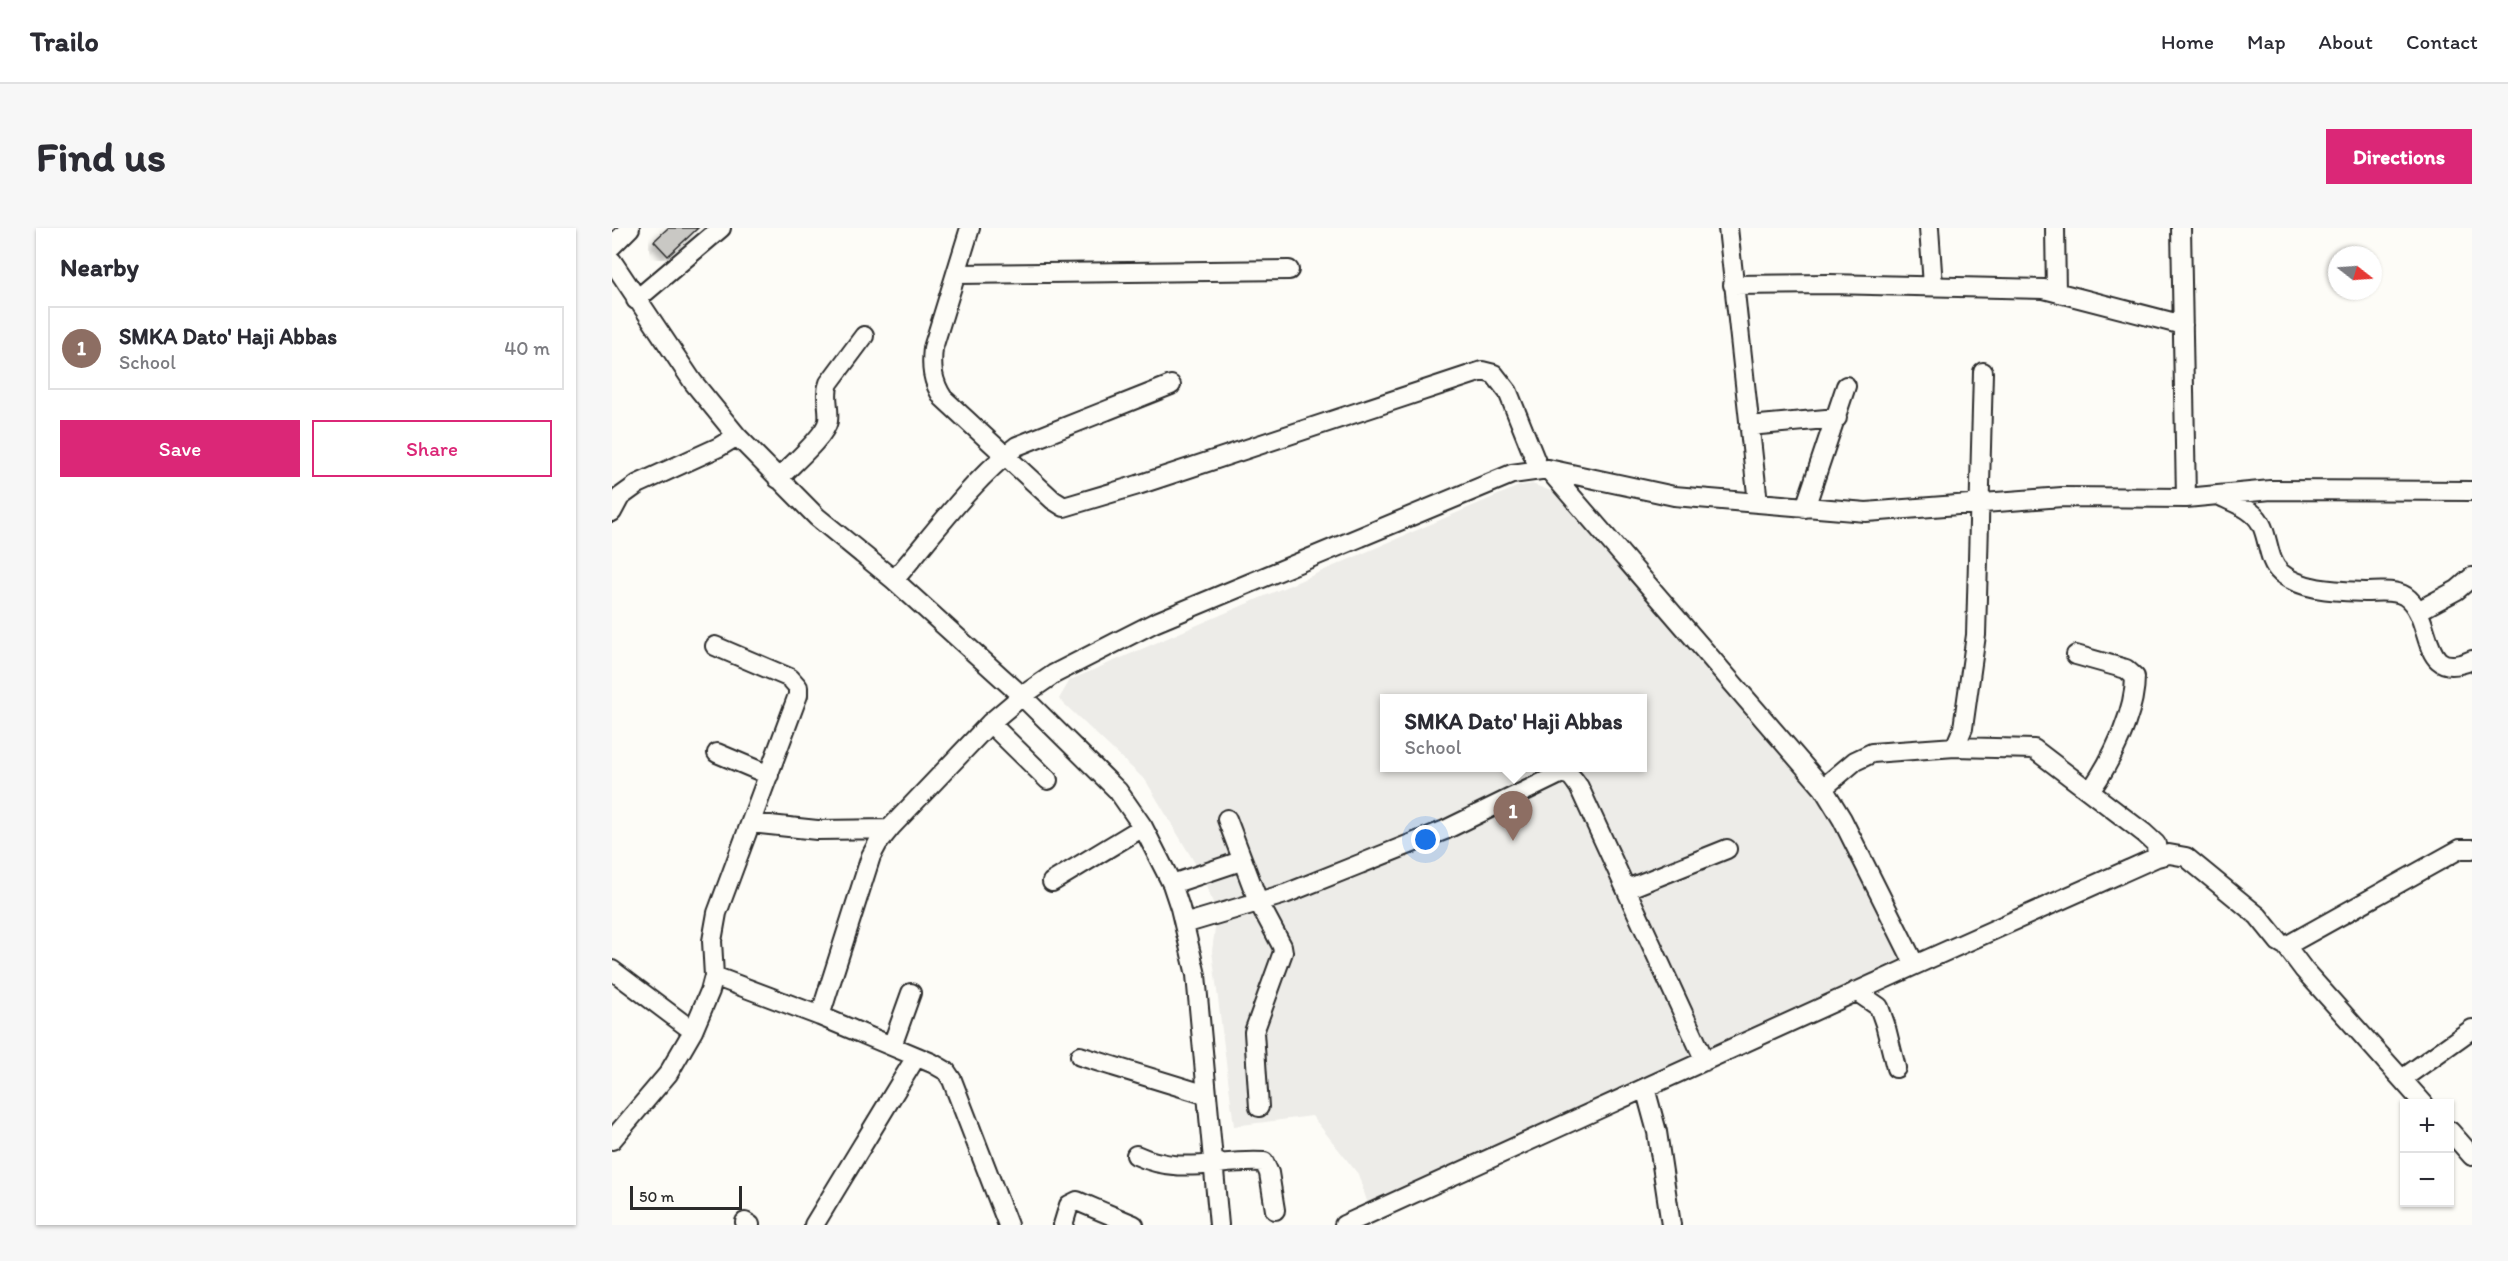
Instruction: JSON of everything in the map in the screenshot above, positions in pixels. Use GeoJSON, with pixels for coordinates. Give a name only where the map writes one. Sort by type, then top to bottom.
{"type":"FeatureCollection","features":[{"type":"Feature","properties":{"kind":"street"},"geometry":{"type":"LineString","coordinates":[[636,300],[722,228]]}},
{"type":"Feature","properties":{"kind":"street"},"geometry":{"type":"LineString","coordinates":[[970,228],[933,348],[931,364],[933,378],[943,398],[1053,500],[1064,507],[1070,507],[1345,415],[1489,371],[1499,378],[1508,392],[1544,469],[1823,788],[1842,819],[1915,965]]}},
{"type":"Feature","properties":{"kind":"street"},"geometry":{"type":"LineString","coordinates":[[1728,228],[1758,503]]}},
{"type":"Feature","properties":{"kind":"street"},"geometry":{"type":"LineString","coordinates":[[1929,228],[1933,286]]}},
{"type":"Feature","properties":{"kind":"street"},"geometry":{"type":"LineString","coordinates":[[2055,228],[2056,292]]}},
{"type":"Feature","properties":{"kind":"street"},"geometry":{"type":"LineString","coordinates":[[2181,228],[2186,498]]}},
{"type":"Feature","properties":{"kind":"street"},"geometry":{"type":"LineString","coordinates":[[612,246],[627,229]]}},
{"type":"Feature","properties":{"kind":"street"},"geometry":{"type":"LineString","coordinates":[[612,261],[697,388],[737,436],[817,517],[894,580],[1022,696],[1118,791],[1143,826],[1172,884],[1196,975],[1219,1225]]}},
{"type":"Feature","properties":{"kind":"street"},"geometry":{"type":"LineString","coordinates":[[957,274],[1289,270]]}},
{"type":"Feature","properties":{"kind":"street"},"geometry":{"type":"LineString","coordinates":[[1733,285],[2032,288],[2056,292],[2183,325]]}},
{"type":"Feature","properties":{"kind":"street"},"geometry":{"type":"LineString","coordinates":[[778,479],[826,426],[828,407],[826,392],[829,383],[864,336]]}},
{"type":"Feature","properties":{"kind":"street"},"geometry":{"type":"LineString","coordinates":[[1954,747],[1963,728],[1976,635],[1983,372]]}},
{"type":"Feature","properties":{"kind":"street"},"geometry":{"type":"LineString","coordinates":[[894,580],[1006,454],[1026,441],[1171,385]]}},
{"type":"Feature","properties":{"kind":"street"},"geometry":{"type":"LineString","coordinates":[[1805,508],[1846,386]]}},
{"type":"Feature","properties":{"kind":"street"},"geometry":{"type":"LineString","coordinates":[[1749,426],[1837,418]]}},
{"type":"Feature","properties":{"kind":"street"},"geometry":{"type":"LineString","coordinates":[[613,509],[620,497],[638,484],[719,447],[737,436]]}},
{"type":"Feature","properties":{"kind":"street"},"geometry":{"type":"LineString","coordinates":[[820,1016],[871,856],[888,829],[990,723],[1022,696],[1054,674],[1154,623],[1512,474],[1544,469],[1674,496],[1881,513],[2062,497],[2186,498],[2271,490],[2472,491]]}},
{"type":"Feature","properties":{"kind":"street"},"geometry":{"type":"LineString","coordinates":[[2220,496],[2253,513],[2259,520],[2275,567],[2294,582],[2322,588],[2396,593],[2408,598],[2418,611],[2434,657],[2448,665],[2456,666],[2472,660]]}},
{"type":"Feature","properties":{"kind":"street"},"geometry":{"type":"LineString","coordinates":[[2418,611],[2457,590],[2472,577]]}},
{"type":"Feature","properties":{"kind":"street"},"geometry":{"type":"LineString","coordinates":[[612,1140],[668,1074],[693,1030],[710,991],[714,976],[712,941],[717,913],[789,721],[798,687],[790,678],[715,646]]}},
{"type":"Feature","properties":{"kind":"street"},"geometry":{"type":"LineString","coordinates":[[2076,655],[2126,669],[2135,677],[2132,698],[2117,746],[2091,790]]}},
{"type":"Feature","properties":{"kind":"street"},"geometry":{"type":"LineString","coordinates":[[990,723],[1048,780]]}},
{"type":"Feature","properties":{"kind":"street"},"geometry":{"type":"LineString","coordinates":[[1823,788],[1855,761],[1872,753],[1954,747],[2034,749],[2091,790],[2153,841],[2157,848],[2157,857]]}},
{"type":"Feature","properties":{"kind":"street"},"geometry":{"type":"LineString","coordinates":[[717,753],[769,775]]}},
{"type":"Feature","properties":{"kind":"street"},"geometry":{"type":"LineString","coordinates":[[1184,924],[1285,894],[1445,830],[1560,774],[1572,776],[1627,889],[1705,1060]]}},
{"type":"Feature","properties":{"kind":"street"},"geometry":{"type":"LineString","coordinates":[[1227,819],[1241,861],[1283,952],[1254,1032],[1260,1107]]}},
{"type":"Feature","properties":{"kind":"street"},"geometry":{"type":"LineString","coordinates":[[751,823],[817,830],[888,829]]}},
{"type":"Feature","properties":{"kind":"street"},"geometry":{"type":"LineString","coordinates":[[1052,882],[1143,826]]}},
{"type":"Feature","properties":{"kind":"street"},"geometry":{"type":"LineString","coordinates":[[1627,889],[1727,849]]}},
{"type":"Feature","properties":{"kind":"street"},"geometry":{"type":"LineString","coordinates":[[2286,945],[2460,849],[2472,849]]}},
{"type":"Feature","properties":{"kind":"street"},"geometry":{"type":"LineString","coordinates":[[1344,1225],[1856,991],[2157,857],[2169,854],[2186,857],[2258,916],[2420,1099]]}},
{"type":"Feature","properties":{"kind":"street"},"geometry":{"type":"LineString","coordinates":[[1172,884],[1241,861]]}},
{"type":"Feature","properties":{"kind":"street"},"geometry":{"type":"LineString","coordinates":[[612,970],[693,1030]]}},
{"type":"Feature","properties":{"kind":"street"},"geometry":{"type":"LineString","coordinates":[[714,976],[820,1016],[940,1067],[952,1080],[1008,1225]]}},
{"type":"Feature","properties":{"kind":"street"},"geometry":{"type":"LineString","coordinates":[[1879,1007],[1885,978]]}},
{"type":"Feature","properties":{"kind":"street"},"geometry":{"type":"LineString","coordinates":[[1856,991],[1879,1007],[1886,1024],[1896,1068]]}},
{"type":"Feature","properties":{"kind":"street"},"geometry":{"type":"LineString","coordinates":[[892,1046],[912,993]]}},
{"type":"Feature","properties":{"kind":"street"},"geometry":{"type":"LineString","coordinates":[[2402,1079],[2472,1029]]}},
{"type":"Feature","properties":{"kind":"street"},"geometry":{"type":"LineString","coordinates":[[1080,1056],[1207,1095]]}},
{"type":"Feature","properties":{"kind":"street"},"geometry":{"type":"LineString","coordinates":[[813,1225],[916,1057]]}},
{"type":"Feature","properties":{"kind":"street"},"geometry":{"type":"LineString","coordinates":[[1645,1088],[1657,1132],[1671,1225]]}},
{"type":"Feature","properties":{"kind":"street"},"geometry":{"type":"LineString","coordinates":[[2454,1136],[2472,1156]]}},
{"type":"Feature","properties":{"kind":"street"},"geometry":{"type":"LineString","coordinates":[[1136,1155],[1163,1165],[1213,1166],[1250,1161],[1264,1162],[1269,1173],[1275,1209]]}},
{"type":"Feature","properties":{"kind":"street"},"geometry":{"type":"LineString","coordinates":[[1063,1225],[1069,1205],[1077,1201],[1134,1225]]}},
{"type":"Feature","properties":{"kind":"shaded area"},"geometry":{"type":"Polygon","coordinates":[[[1532,484],[1559,494],[1828,807],[1902,959],[1368,1204],[1358,1174],[1312,1116],[1234,1126],[1212,951],[1217,913],[1202,875],[1146,781],[1059,699],[1070,680],[1519,486],[1532,484]]]}},
{"type":"Feature","properties":{"kind":"building"},"geometry":{"type":"Polygon","coordinates":[[[668,228],[698,228],[668,256],[654,241],[668,228]]]}},
{"type":"Feature","properties":{"kind":"place","name":"SMKA Dato' Haji Abbas"},"geometry":{"type":"Point","coordinates":[1513,841]}}]}
